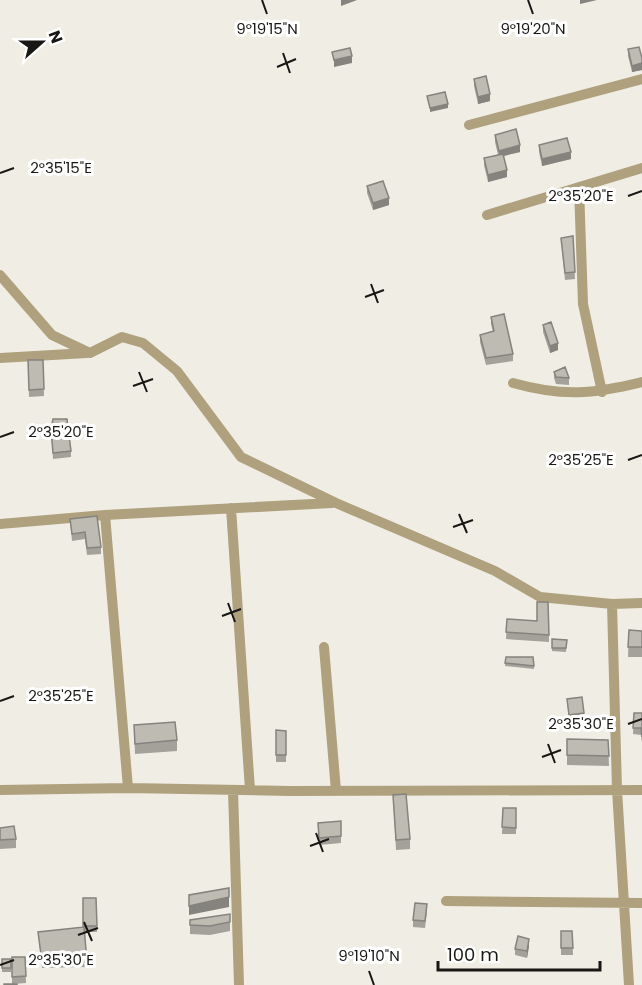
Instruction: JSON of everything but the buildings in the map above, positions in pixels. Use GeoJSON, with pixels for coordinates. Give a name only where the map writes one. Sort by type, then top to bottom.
{"type":"FeatureCollection","features":[{"type":"Feature","properties":{"kind":"street"},"geometry":{"type":"LineString","coordinates":[[469,125],[642,79]]}},
{"type":"Feature","properties":{"kind":"street"},"geometry":{"type":"LineString","coordinates":[[487,215],[642,168]]}},
{"type":"Feature","properties":{"kind":"street"},"geometry":{"type":"LineString","coordinates":[[579,187],[584,303],[602,392]]}},
{"type":"Feature","properties":{"kind":"street"},"geometry":{"type":"LineString","coordinates":[[0,275],[52,335],[90,353]]}},
{"type":"Feature","properties":{"kind":"street"},"geometry":{"type":"LineString","coordinates":[[0,358],[90,353],[122,337],[143,343],[177,370],[241,457],[336,503],[495,571],[540,597],[612,604],[642,603]]}},
{"type":"Feature","properties":{"kind":"street"},"geometry":{"type":"LineString","coordinates":[[513,383],[548,393],[602,392],[642,382]]}},
{"type":"Feature","properties":{"kind":"street"},"geometry":{"type":"LineString","coordinates":[[0,524],[105,515],[336,503]]}},
{"type":"Feature","properties":{"kind":"street"},"geometry":{"type":"LineString","coordinates":[[231,508],[250,790]]}},
{"type":"Feature","properties":{"kind":"street"},"geometry":{"type":"LineString","coordinates":[[105,515],[128,788]]}},
{"type":"Feature","properties":{"kind":"street"},"geometry":{"type":"LineString","coordinates":[[612,604],[617,790],[629,985]]}},
{"type":"Feature","properties":{"kind":"street"},"geometry":{"type":"LineString","coordinates":[[324,647],[336,791]]}},
{"type":"Feature","properties":{"kind":"street"},"geometry":{"type":"LineString","coordinates":[[0,790],[128,788],[336,791],[642,790]]}},
{"type":"Feature","properties":{"kind":"street"},"geometry":{"type":"LineString","coordinates":[[233,790],[239,985]]}},
{"type":"Feature","properties":{"kind":"street"},"geometry":{"type":"LineString","coordinates":[[446,901],[642,903]]}}]}
